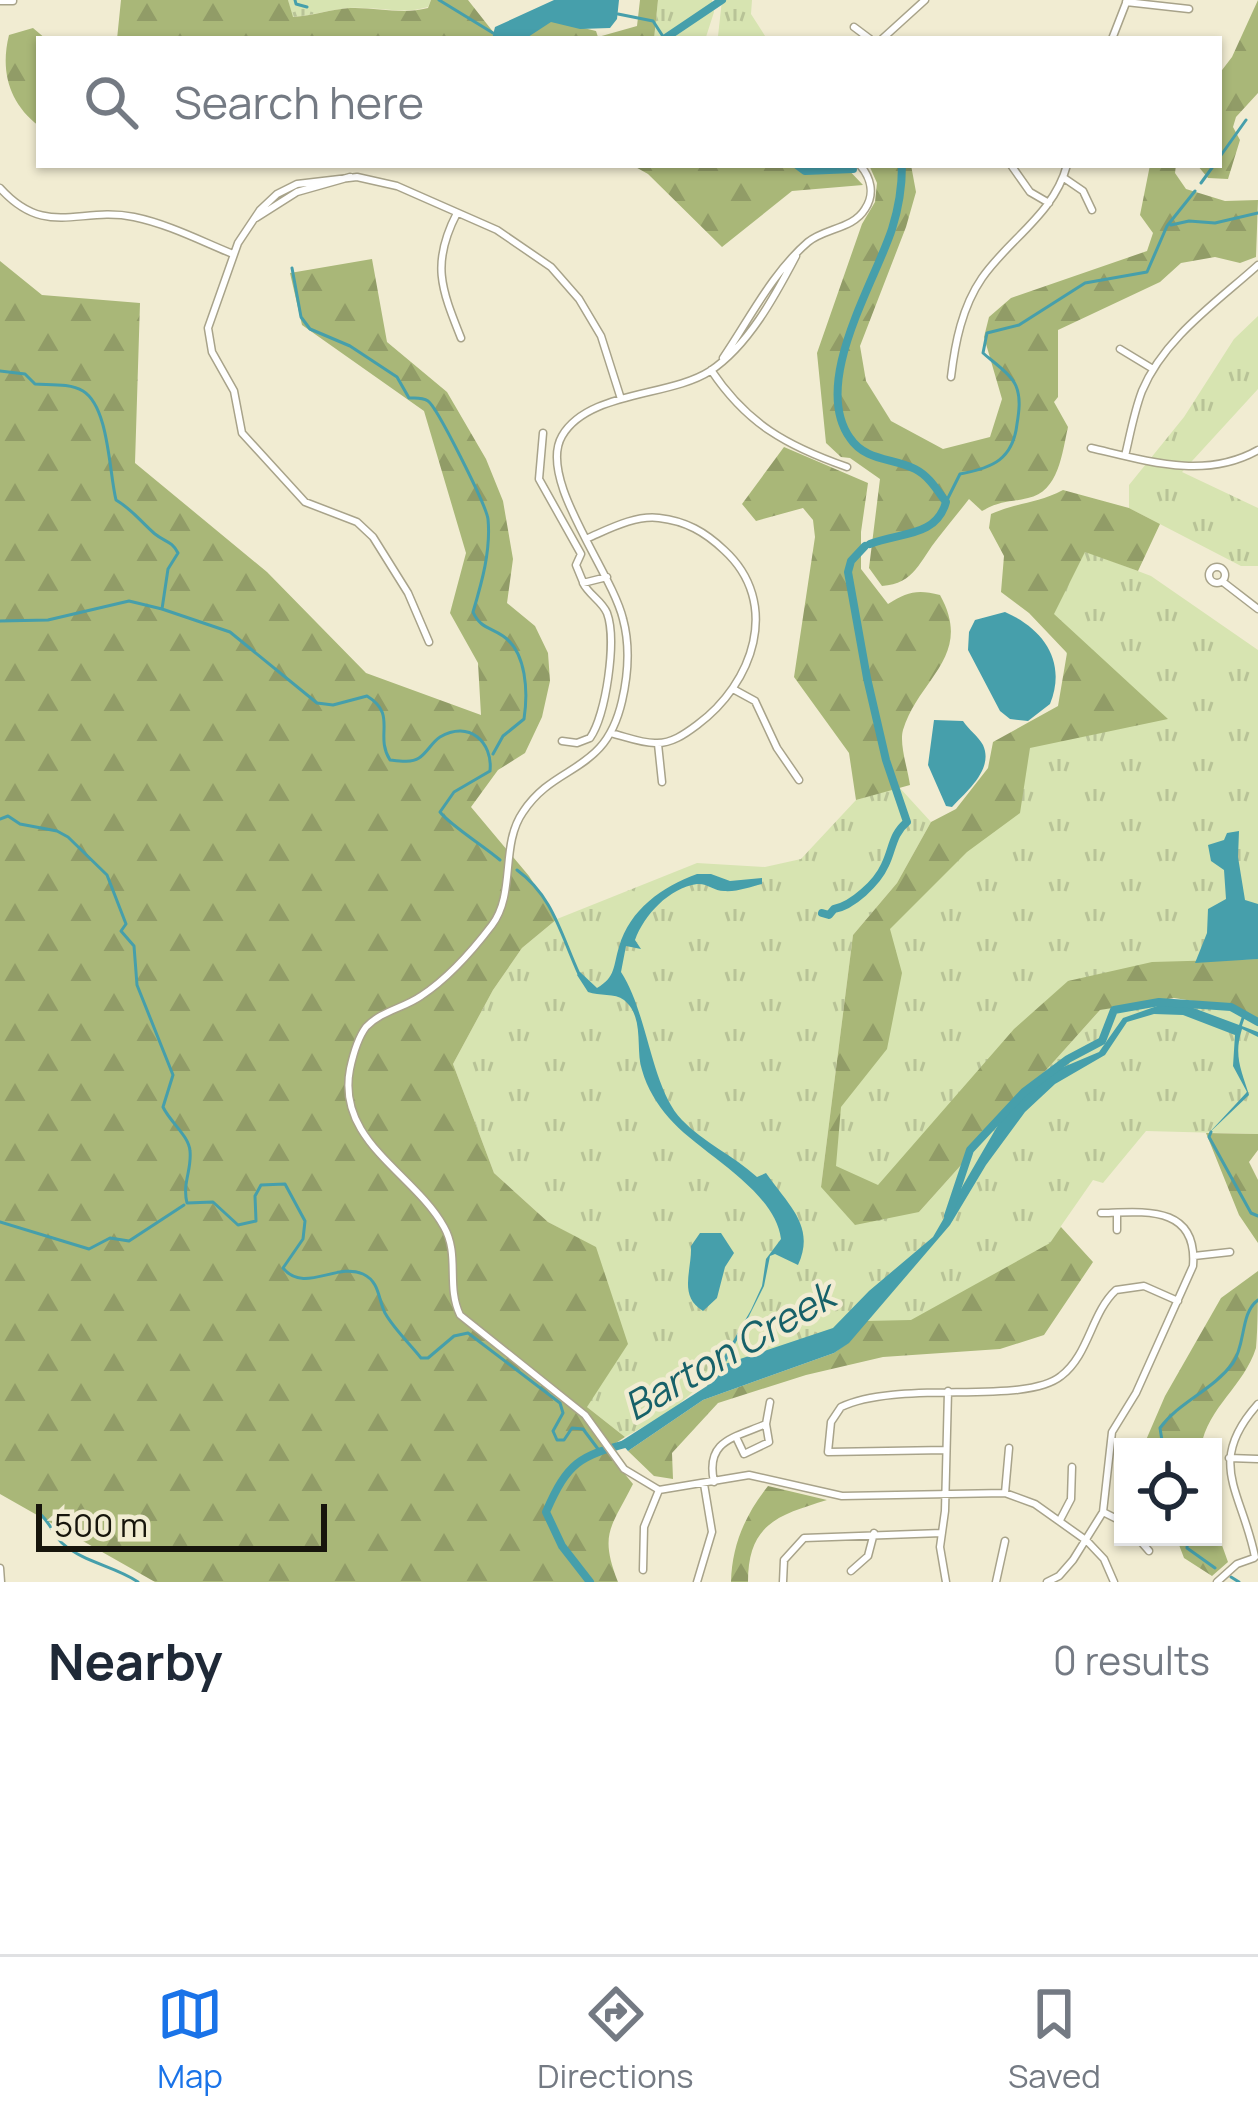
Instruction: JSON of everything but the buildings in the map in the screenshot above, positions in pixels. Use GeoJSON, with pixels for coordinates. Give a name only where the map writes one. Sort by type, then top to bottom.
{"type":"FeatureCollection","features":[{"type":"Feature","properties":{"kind":"street"},"geometry":{"type":"LineString","coordinates":[[886,36],[925,0]]}},
{"type":"Feature","properties":{"kind":"street"},"geometry":{"type":"LineString","coordinates":[[0,1],[13,1]]}},
{"type":"Feature","properties":{"kind":"street"},"geometry":{"type":"LineString","coordinates":[[1113,36],[1126,1],[1189,9]]}},
{"type":"Feature","properties":{"kind":"street"},"geometry":{"type":"LineString","coordinates":[[854,27],[866,36]]}},
{"type":"Feature","properties":{"kind":"street"},"geometry":{"type":"LineString","coordinates":[[861,168],[871,190],[864,211],[852,222],[810,240],[715,367],[621,399],[575,422],[557,446],[554,464],[559,483],[622,616],[628,652],[621,705],[596,755],[553,782],[524,811],[512,840],[498,916],[431,988],[366,1028],[356,1046],[347,1087],[363,1132],[447,1233],[453,1257],[452,1294],[460,1315],[585,1414],[624,1469],[659,1490],[756,1475],[842,1496],[1005,1493],[1025,1499],[1087,1541],[1104,1559],[1114,1582]]}},
{"type":"Feature","properties":{"kind":"street"},"geometry":{"type":"LineString","coordinates":[[1013,168],[1030,193],[1049,203]]}},
{"type":"Feature","properties":{"kind":"street"},"geometry":{"type":"LineString","coordinates":[[951,377],[956,336],[981,279],[1049,203],[1066,168]]}},
{"type":"Feature","properties":{"kind":"street"},"geometry":{"type":"LineString","coordinates":[[430,642],[408,593],[374,537],[358,522],[305,502],[244,437],[234,391],[208,336],[233,254],[256,218],[289,187],[350,177],[378,179],[508,236],[570,287],[601,336],[621,399]]}},
{"type":"Feature","properties":{"kind":"street"},"geometry":{"type":"LineString","coordinates":[[1064,178],[1083,191],[1092,210]]}},
{"type":"Feature","properties":{"kind":"street"},"geometry":{"type":"LineString","coordinates":[[0,188],[14,204],[39,216],[129,216],[233,254]]}},
{"type":"Feature","properties":{"kind":"street"},"geometry":{"type":"LineString","coordinates":[[457,213],[444,244],[440,274],[461,338]]}},
{"type":"Feature","properties":{"kind":"street"},"geometry":{"type":"LineString","coordinates":[[1126,456],[1136,407],[1153,369],[1176,339],[1258,265]]}},
{"type":"Feature","properties":{"kind":"street"},"geometry":{"type":"LineString","coordinates":[[1120,349],[1153,369]]}},
{"type":"Feature","properties":{"kind":"street"},"geometry":{"type":"LineString","coordinates":[[715,367],[747,416],[803,452],[847,467]]}},
{"type":"Feature","properties":{"kind":"street"},"geometry":{"type":"LineString","coordinates":[[543,433],[537,473],[581,554],[576,566],[583,583],[608,616],[610,673],[593,734],[584,741],[562,741]]}},
{"type":"Feature","properties":{"kind":"street"},"geometry":{"type":"LineString","coordinates":[[1091,448],[1202,467],[1238,460],[1258,450]]}},
{"type":"Feature","properties":{"kind":"street"},"geometry":{"type":"LineString","coordinates":[[588,538],[656,517],[700,529],[734,559],[753,588],[752,656],[710,716],[680,737],[658,744],[610,733]]}},
{"type":"Feature","properties":{"kind":"street"},"geometry":{"type":"LineString","coordinates":[[583,583],[607,577]]}},
{"type":"Feature","properties":{"kind":"street"},"geometry":{"type":"LineString","coordinates":[[1222,581],[1258,609]]}},
{"type":"Feature","properties":{"kind":"street"},"geometry":{"type":"LineString","coordinates":[[733,689],[755,701],[777,748],[800,781]]}},
{"type":"Feature","properties":{"kind":"street"},"geometry":{"type":"LineString","coordinates":[[658,744],[662,782]]}},
{"type":"Feature","properties":{"kind":"street"},"geometry":{"type":"LineString","coordinates":[[1047,1582],[1061,1579],[1103,1512],[1108,1441],[1136,1394],[1194,1256],[1186,1234],[1168,1215],[1101,1213]]}},
{"type":"Feature","properties":{"kind":"street"},"geometry":{"type":"LineString","coordinates":[[1117,1213],[1117,1230]]}},
{"type":"Feature","properties":{"kind":"street"},"geometry":{"type":"LineString","coordinates":[[1194,1256],[1230,1252]]}},
{"type":"Feature","properties":{"kind":"street"},"geometry":{"type":"LineString","coordinates":[[946,1450],[828,1452],[831,1421],[841,1407],[896,1394],[1022,1389],[1054,1382],[1076,1360],[1110,1296],[1124,1286],[1144,1286],[1178,1301]]}},
{"type":"Feature","properties":{"kind":"street"},"geometry":{"type":"LineString","coordinates":[[946,1582],[942,1533],[948,1391]]}},
{"type":"Feature","properties":{"kind":"street"},"geometry":{"type":"LineString","coordinates":[[736,1437],[742,1453],[747,1454],[769,1442],[770,1402]]}},
{"type":"Feature","properties":{"kind":"street"},"geometry":{"type":"LineString","coordinates":[[1217,1582],[1237,1564],[1257,1557],[1228,1458],[1236,1431],[1258,1404]]}},
{"type":"Feature","properties":{"kind":"street"},"geometry":{"type":"LineString","coordinates":[[714,1482],[711,1458],[722,1443],[766,1424]]}},
{"type":"Feature","properties":{"kind":"street"},"geometry":{"type":"LineString","coordinates":[[1005,1493],[1009,1448]]}},
{"type":"Feature","properties":{"kind":"street"},"geometry":{"type":"LineString","coordinates":[[1228,1458],[1258,1459]]}},
{"type":"Feature","properties":{"kind":"street"},"geometry":{"type":"LineString","coordinates":[[1060,1520],[1071,1499],[1072,1467]]}},
{"type":"Feature","properties":{"kind":"street"},"geometry":{"type":"LineString","coordinates":[[698,1582],[712,1532],[704,1484]]}},
{"type":"Feature","properties":{"kind":"street"},"geometry":{"type":"LineString","coordinates":[[643,1570],[644,1527],[659,1490]]}},
{"type":"Feature","properties":{"kind":"street"},"geometry":{"type":"LineString","coordinates":[[1103,1512],[1114,1518]]}},
{"type":"Feature","properties":{"kind":"street"},"geometry":{"type":"LineString","coordinates":[[783,1582],[784,1560],[804,1538],[942,1533]]}},
{"type":"Feature","properties":{"kind":"street"},"geometry":{"type":"LineString","coordinates":[[851,1571],[872,1550],[874,1534]]}},
{"type":"Feature","properties":{"kind":"street"},"geometry":{"type":"LineString","coordinates":[[996,1582],[1005,1541]]}},
{"type":"Feature","properties":{"kind":"street"},"geometry":{"type":"LineString","coordinates":[[1145,1546],[1149,1551]]}},
{"type":"Feature","properties":{"kind":"street"},"geometry":{"type":"LineString","coordinates":[[0,1568],[1,1582]]}},
{"type":"Feature","properties":{"kind":"green space"},"geometry":{"type":"Polygon","coordinates":[[[121,0],[288,0],[293,17],[350,8],[418,10],[428,8],[431,0],[468,0],[494,33],[493,36],[117,36],[121,0]]]}},
{"type":"Feature","properties":{"kind":"green space"},"geometry":{"type":"Polygon","coordinates":[[[288,0],[431,0],[428,7],[418,9],[350,8],[292,17],[288,0]]]}},
{"type":"Feature","properties":{"kind":"green space"},"geometry":{"type":"Polygon","coordinates":[[[640,0],[658,0],[654,36],[602,36],[637,26],[640,0]]]}},
{"type":"Feature","properties":{"kind":"green space"},"geometry":{"type":"Polygon","coordinates":[[[658,0],[712,0],[714,12],[706,36],[654,36],[658,0]]]}},
{"type":"Feature","properties":{"kind":"green space"},"geometry":{"type":"Polygon","coordinates":[[[722,0],[752,0],[751,14],[765,36],[718,36],[722,0]]]}},
{"type":"Feature","properties":{"kind":"green space"},"geometry":{"type":"Polygon","coordinates":[[[1258,0],[1258,93],[1236,117],[1233,127],[1240,140],[1228,179],[1208,178],[1200,168],[1222,168],[1222,70],[1258,0]]]}},
{"type":"Feature","properties":{"kind":"green space"},"geometry":{"type":"Polygon","coordinates":[[[551,20],[596,31],[598,36],[524,36],[551,20]]]}},
{"type":"Feature","properties":{"kind":"green space"},"geometry":{"type":"Polygon","coordinates":[[[33,28],[42,36],[36,36],[36,123],[20,107],[9,85],[9,35],[33,28]]]}},
{"type":"Feature","properties":{"kind":"green space"},"geometry":{"type":"Polygon","coordinates":[[[637,168],[847,168],[863,185],[792,191],[722,247],[637,168]]]}},
{"type":"Feature","properties":{"kind":"green space"},"geometry":{"type":"Polygon","coordinates":[[[870,168],[912,168],[916,192],[860,346],[866,381],[891,421],[943,449],[990,437],[1002,399],[984,337],[989,317],[1011,298],[1147,251],[1153,233],[1140,215],[1149,168],[1176,168],[1186,189],[1225,201],[1258,200],[1256,257],[1240,263],[1215,257],[1181,263],[1160,282],[1058,330],[1058,397],[1054,402],[1068,427],[1053,480],[1038,494],[982,511],[969,499],[916,570],[902,581],[882,586],[869,568],[880,479],[826,443],[817,353],[862,224],[875,202],[877,183],[870,168]]]}},
{"type":"Feature","properties":{"kind":"green space"},"geometry":{"type":"Polygon","coordinates":[[[372,259],[387,342],[447,392],[486,459],[503,501],[513,559],[507,603],[535,626],[548,653],[550,681],[542,717],[525,753],[498,770],[471,807],[529,876],[557,919],[522,948],[453,1064],[494,1173],[548,1222],[596,1247],[628,1344],[587,1407],[625,1437],[605,1450],[633,1484],[610,1531],[609,1552],[618,1582],[155,1582],[0,1494],[0,261],[42,295],[140,303],[135,463],[267,572],[366,673],[481,715],[478,663],[450,613],[466,553],[424,411],[302,325],[290,273],[372,259]]]}},
{"type":"Feature","properties":{"kind":"green space"},"geometry":{"type":"Polygon","coordinates":[[[1258,316],[1258,389],[1182,472],[1258,508],[1258,566],[1241,566],[1129,508],[1129,485],[1184,417],[1234,339],[1258,316]]]}},
{"type":"Feature","properties":{"kind":"green space"},"geometry":{"type":"Polygon","coordinates":[[[784,447],[868,483],[861,569],[888,604],[912,593],[932,593],[940,595],[949,616],[947,651],[903,730],[910,785],[856,800],[849,753],[794,677],[815,537],[813,520],[803,508],[756,521],[742,504],[784,447]]]}},
{"type":"Feature","properties":{"kind":"green space"},"geometry":{"type":"Polygon","coordinates":[[[1063,490],[1129,508],[1160,524],[1138,571],[1085,552],[1054,614],[1168,719],[1030,748],[1020,813],[967,852],[890,929],[902,973],[887,1049],[841,1107],[836,1166],[878,1185],[1014,1029],[1068,981],[1152,962],[1258,959],[1258,1020],[1231,1007],[1174,998],[1100,1010],[919,1212],[855,1225],[821,1187],[853,935],[897,883],[931,822],[956,809],[988,768],[993,742],[1058,706],[1067,653],[1001,592],[1004,556],[989,528],[991,514],[1063,490]]]}},
{"type":"Feature","properties":{"kind":"green space"},"geometry":{"type":"Polygon","coordinates":[[[1085,551],[1151,576],[1258,650],[1258,989],[1073,999],[881,1206],[827,1171],[879,920],[1037,735],[1080,693],[1053,614],[1085,551]]]}},
{"type":"Feature","properties":{"kind":"green space"},"geometry":{"type":"Polygon","coordinates":[[[899,787],[931,822],[897,883],[853,935],[821,1187],[919,1212],[1100,1010],[1141,1002],[1200,1002],[1258,1020],[1258,1134],[1146,1131],[1103,1183],[1093,1180],[1061,1226],[1055,1255],[886,1351],[839,1333],[724,1365],[670,1412],[625,1437],[587,1407],[596,1248],[548,1222],[494,1173],[453,1064],[522,948],[557,919],[697,863],[765,867],[801,859],[856,800],[899,787]]]}},
{"type":"Feature","properties":{"kind":"green space"},"geometry":{"type":"Polygon","coordinates":[[[1206,1133],[1258,1134],[1258,1150],[1249,1162],[1258,1180],[1258,1243],[1239,1215],[1206,1133]]]}},
{"type":"Feature","properties":{"kind":"green space"},"geometry":{"type":"Polygon","coordinates":[[[1061,1227],[1093,1262],[1044,1335],[1000,1349],[883,1357],[718,1403],[672,1453],[673,1479],[654,1476],[628,1451],[703,1400],[834,1353],[865,1321],[911,1320],[1050,1243],[1061,1227]]]}},
{"type":"Feature","properties":{"kind":"green space"},"geometry":{"type":"Polygon","coordinates":[[[1258,1271],[1256,1348],[1250,1362],[1204,1438],[1147,1438],[1165,1396],[1221,1298],[1258,1271]]]}},
{"type":"Feature","properties":{"kind":"green space"},"geometry":{"type":"Polygon","coordinates":[[[768,1486],[827,1500],[770,1524],[754,1546],[748,1582],[731,1582],[741,1531],[768,1486]]]}},
{"type":"Feature","properties":{"kind":"green space"},"geometry":{"type":"Polygon","coordinates":[[[1222,1545],[1228,1562],[1212,1576],[1184,1558],[1179,1546],[1222,1545]]]}},
{"type":"Feature","properties":{"kind":"water"},"geometry":{"type":"Polygon","coordinates":[[[554,0],[619,0],[617,19],[610,28],[580,29],[551,22],[530,36],[493,36],[495,27],[554,0]]]}},
{"type":"Feature","properties":{"kind":"water"},"geometry":{"type":"Polygon","coordinates":[[[1005,612],[1041,638],[1054,661],[1050,704],[1028,721],[1010,719],[1000,711],[968,650],[975,620],[1005,612]]]}},
{"type":"Feature","properties":{"kind":"water"},"geometry":{"type":"Polygon","coordinates":[[[934,720],[963,721],[985,754],[977,779],[952,807],[946,806],[928,765],[934,720]]]}},
{"type":"Feature","properties":{"kind":"water"},"geometry":{"type":"Polygon","coordinates":[[[1239,831],[1245,900],[1258,904],[1258,959],[1195,963],[1207,933],[1208,909],[1226,899],[1224,870],[1211,861],[1208,845],[1239,831]]]}},
{"type":"Feature","properties":{"kind":"water"},"geometry":{"type":"Polygon","coordinates":[[[697,874],[730,881],[762,878],[762,884],[720,891],[697,884],[677,891],[645,921],[635,940],[641,949],[626,946],[621,972],[672,1106],[690,1128],[757,1177],[766,1173],[797,1216],[804,1239],[798,1265],[770,1256],[764,1286],[725,1364],[833,1328],[933,1237],[998,1125],[1021,1095],[1054,1071],[1099,1052],[1123,1018],[1160,1005],[1188,1006],[1258,1032],[1258,1037],[1242,1029],[1239,1039],[1249,1095],[1208,1134],[1247,1092],[1233,1066],[1235,1035],[1183,1015],[1154,1014],[1127,1022],[1105,1055],[1055,1084],[1025,1112],[950,1225],[849,1343],[834,1353],[703,1400],[628,1451],[620,1442],[707,1386],[751,1310],[762,1286],[766,1259],[781,1239],[776,1221],[751,1188],[682,1131],[657,1101],[642,1070],[631,1007],[620,998],[588,992],[577,975],[580,972],[597,988],[608,980],[624,933],[639,911],[660,893],[697,874]]]}},
{"type":"Feature","properties":{"kind":"water"},"geometry":{"type":"Polygon","coordinates":[[[700,1233],[721,1233],[734,1253],[717,1298],[703,1311],[688,1290],[691,1246],[700,1233]]]}},
{"type":"Feature","properties":{"kind":"waterway"},"geometry":{"type":"LineString","coordinates":[[295,0],[307,7]]}},
{"type":"Feature","properties":{"kind":"waterway"},"geometry":{"type":"LineString","coordinates":[[439,0],[493,33]]}},
{"type":"Feature","properties":{"kind":"waterway"},"geometry":{"type":"LineString","coordinates":[[668,36],[722,0]]}},
{"type":"Feature","properties":{"kind":"waterway"},"geometry":{"type":"LineString","coordinates":[[618,14],[653,21],[663,36]]}},
{"type":"Feature","properties":{"kind":"waterway"},"geometry":{"type":"LineString","coordinates":[[1222,154],[1246,120]]}},
{"type":"Feature","properties":{"kind":"waterway"},"geometry":{"type":"LineString","coordinates":[[801,168],[853,169]]}},
{"type":"Feature","properties":{"kind":"waterway"},"geometry":{"type":"LineString","coordinates":[[870,544],[925,528],[941,514],[946,502],[920,472],[856,445],[840,415],[841,362],[892,229],[902,168]]}},
{"type":"Feature","properties":{"kind":"waterway"},"geometry":{"type":"LineString","coordinates":[[1201,183],[1212,168]]}},
{"type":"Feature","properties":{"kind":"waterway"},"geometry":{"type":"LineString","coordinates":[[946,502],[960,474],[999,460],[1015,436],[1018,391],[1010,377],[983,353],[987,333],[1019,325],[1085,283],[1147,272],[1167,226],[1195,191]]}},
{"type":"Feature","properties":{"kind":"waterway"},"geometry":{"type":"LineString","coordinates":[[1171,225],[1215,223],[1258,213]]}},
{"type":"Feature","properties":{"kind":"waterway"},"geometry":{"type":"LineString","coordinates":[[292,268],[301,317],[310,329],[350,346],[397,377],[409,398],[428,401],[485,510],[487,554],[473,612],[482,624],[511,643],[521,662],[525,686],[524,719],[503,736],[493,754]]}},
{"type":"Feature","properties":{"kind":"waterway"},"geometry":{"type":"LineString","coordinates":[[0,371],[25,374],[35,384],[72,387],[92,399],[103,425],[116,500],[178,553],[168,569],[162,609],[230,632],[317,703],[333,705],[367,696],[384,718],[390,760],[416,760],[451,732],[477,737],[488,751],[490,771],[454,792],[440,812],[500,860]]}},
{"type":"Feature","properties":{"kind":"waterway"},"geometry":{"type":"LineString","coordinates":[[822,913],[829,915],[870,886],[907,822],[886,760],[848,572],[865,546]]}},
{"type":"Feature","properties":{"kind":"waterway"},"geometry":{"type":"LineString","coordinates":[[0,621],[48,620],[129,601],[162,609]]}},
{"type":"Feature","properties":{"kind":"waterway"},"geometry":{"type":"LineString","coordinates":[[0,819],[8,816],[20,824],[57,831],[107,875],[126,924],[121,931],[134,946],[137,985],[173,1075],[163,1107],[189,1145],[187,1203],[213,1202],[238,1225],[256,1221],[255,1196],[261,1185],[285,1184],[305,1221],[303,1239],[283,1268],[291,1275],[311,1278],[353,1271],[369,1277],[389,1319],[421,1358],[428,1358],[454,1336],[468,1333],[560,1403],[563,1413],[553,1431],[557,1440],[564,1440],[572,1428],[583,1429],[598,1449]]}},
{"type":"Feature","properties":{"kind":"waterway"},"geometry":{"type":"LineString","coordinates":[[517,870],[548,904],[579,974]]}},
{"type":"Feature","properties":{"kind":"waterway","name":"Barton Creek"},"geometry":{"type":"LineString","coordinates":[[948,1216],[970,1150],[1024,1092],[1102,1041],[1114,1010],[1159,1002],[1231,1007],[1258,1022]]}},
{"type":"Feature","properties":{"kind":"waterway"},"geometry":{"type":"LineString","coordinates":[[1240,1027],[1244,1015]]}},
{"type":"Feature","properties":{"kind":"waterway"},"geometry":{"type":"LineString","coordinates":[[1211,1132],[1209,1137],[1251,1213],[1258,1216]]}},
{"type":"Feature","properties":{"kind":"waterway"},"geometry":{"type":"LineString","coordinates":[[0,1222],[89,1249],[110,1238],[129,1241],[184,1205]]}},
{"type":"Feature","properties":{"kind":"waterway"},"geometry":{"type":"LineString","coordinates":[[1162,1438],[1160,1428],[1177,1410],[1233,1363],[1248,1313],[1258,1300]]}},
{"type":"Feature","properties":{"kind":"waterway","name":"Barton Creek"},"geometry":{"type":"LineString","coordinates":[[590,1582],[562,1546],[546,1512],[561,1482],[577,1464],[629,1443]]}},
{"type":"Feature","properties":{"kind":"waterway"},"geometry":{"type":"LineString","coordinates":[[39,1513],[71,1550],[138,1582]]}},
{"type":"Feature","properties":{"kind":"waterway"},"geometry":{"type":"LineString","coordinates":[[1187,1546],[1215,1568]]}},
{"type":"Feature","properties":{"kind":"waterway"},"geometry":{"type":"LineString","coordinates":[[1231,1577],[1239,1582]]}}]}
